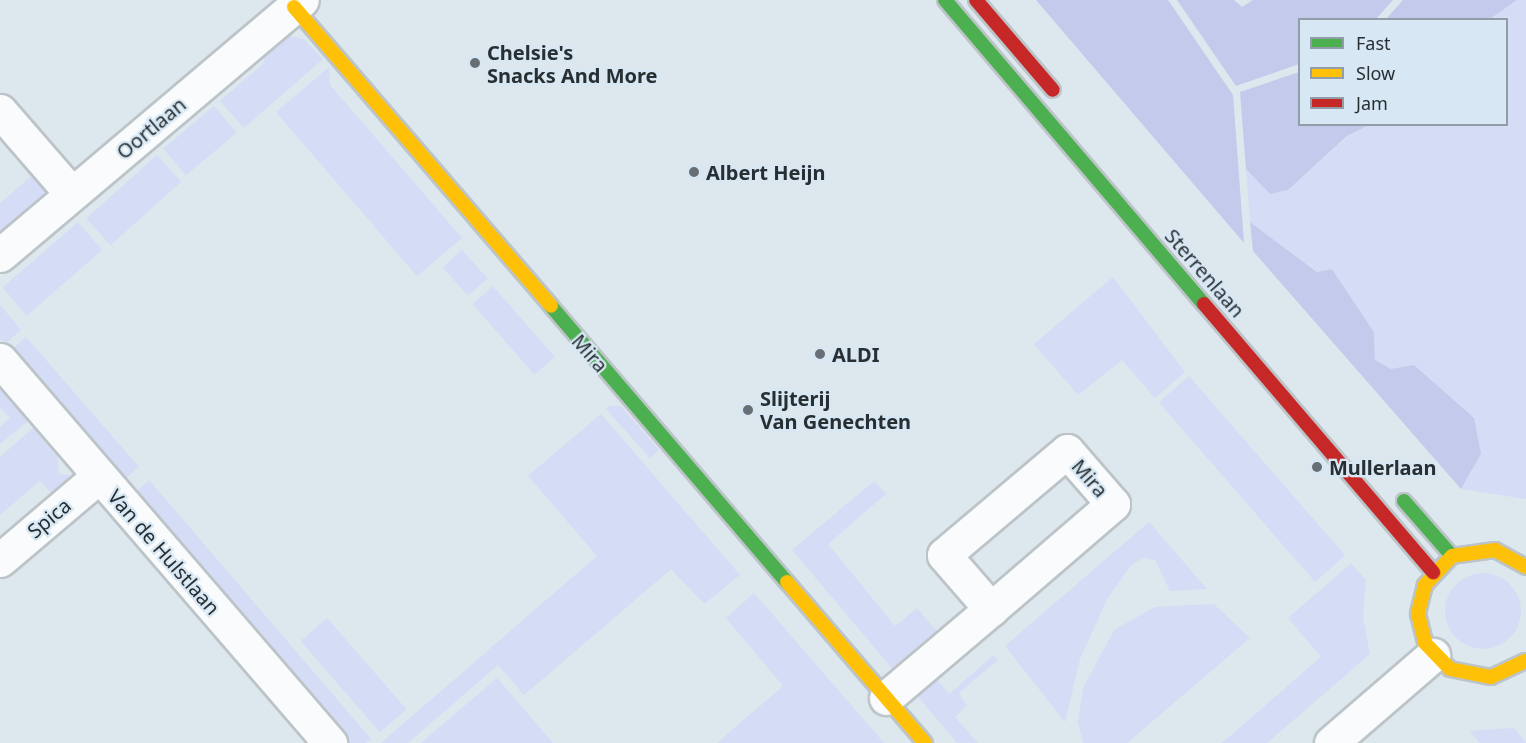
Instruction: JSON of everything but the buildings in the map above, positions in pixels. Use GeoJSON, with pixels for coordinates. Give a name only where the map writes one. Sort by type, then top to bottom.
{"type":"FeatureCollection","features":[{"type":"Feature","properties":{"kind":"street","name":"Sterrenlaan"},"geometry":{"type":"LineString","coordinates":[[945,0],[1433,572]]}},
{"type":"Feature","properties":{"kind":"street"},"geometry":{"type":"LineString","coordinates":[[976,0],[1066,106]]}},
{"type":"Feature","properties":{"kind":"street","name":"Oortlaan"},"geometry":{"type":"LineString","coordinates":[[0,255],[298,3]]}},
{"type":"Feature","properties":{"kind":"street","name":"Mira"},"geometry":{"type":"LineString","coordinates":[[298,3],[926,743]]}},
{"type":"Feature","properties":{"kind":"street"},"geometry":{"type":"LineString","coordinates":[[0,111],[71,193]]}},
{"type":"Feature","properties":{"kind":"street","name":"Van de Hulstlaan"},"geometry":{"type":"LineString","coordinates":[[0,360],[330,743]]}},
{"type":"Feature","properties":{"kind":"street","name":"Mira"},"geometry":{"type":"LineString","coordinates":[[886,698],[991,609],[1113,504],[1067,450],[944,555],[991,609]]}},
{"type":"Feature","properties":{"kind":"street","name":"Spica"},"geometry":{"type":"LineString","coordinates":[[0,560],[99,476]]}},
{"type":"Feature","properties":{"kind":"street"},"geometry":{"type":"LineString","coordinates":[[1392,486],[1452,556]]}},
{"type":"Feature","properties":{"kind":"street"},"geometry":{"type":"LineString","coordinates":[[1526,567],[1495,550],[1452,556],[1433,572],[1418,614],[1433,655],[1470,676],[1515,675],[1526,661]]}},
{"type":"Feature","properties":{"kind":"street"},"geometry":{"type":"LineString","coordinates":[[1331,743],[1433,655]]}},
{"type":"Feature","properties":{"kind":"shaded area"},"geometry":{"type":"Polygon","coordinates":[[[1036,0],[1168,0],[1233,95],[1244,243],[1036,0]]]}},
{"type":"Feature","properties":{"kind":"shaded area"},"geometry":{"type":"Polygon","coordinates":[[[1177,0],[1234,0],[1242,7],[1253,0],[1393,0],[1377,18],[1298,18],[1298,64],[1236,86],[1177,0]]]}},
{"type":"Feature","properties":{"kind":"shaded area"},"geometry":{"type":"Polygon","coordinates":[[[1403,0],[1517,0],[1491,18],[1387,18],[1403,0]]]}},
{"type":"Feature","properties":{"kind":"shaded area"},"geometry":{"type":"Polygon","coordinates":[[[1517,0],[1526,0],[1526,499],[1461,489],[1473,469],[1391,369],[1375,360],[1374,332],[1332,269],[1318,272],[1250,222],[1246,169],[1270,194],[1288,190],[1348,136],[1367,126],[1508,126],[1508,18],[1491,18],[1517,0]]]}},
{"type":"Feature","properties":{"kind":"shaded area"},"geometry":{"type":"Polygon","coordinates":[[[284,35],[304,39],[323,59],[244,128],[220,101],[264,63],[265,49],[284,35]]]}},
{"type":"Feature","properties":{"kind":"shaded area"},"geometry":{"type":"Polygon","coordinates":[[[329,67],[330,85],[462,238],[417,276],[276,112],[329,67]]]}},
{"type":"Feature","properties":{"kind":"shaded area"},"geometry":{"type":"Polygon","coordinates":[[[1298,72],[1298,126],[1367,126],[1347,136],[1288,190],[1270,194],[1246,169],[1240,92],[1298,72]]]}},
{"type":"Feature","properties":{"kind":"shaded area"},"geometry":{"type":"Polygon","coordinates":[[[214,106],[236,133],[186,175],[163,148],[214,106]]]}},
{"type":"Feature","properties":{"kind":"shaded area"},"geometry":{"type":"Polygon","coordinates":[[[157,155],[181,182],[110,245],[86,219],[157,155]]]}},
{"type":"Feature","properties":{"kind":"shaded area"},"geometry":{"type":"Polygon","coordinates":[[[34,174],[48,194],[0,238],[0,203],[34,174]]]}},
{"type":"Feature","properties":{"kind":"shaded area"},"geometry":{"type":"Polygon","coordinates":[[[78,222],[102,250],[27,316],[3,288],[78,222]]]}},
{"type":"Feature","properties":{"kind":"shaded area"},"geometry":{"type":"Polygon","coordinates":[[[1250,222],[1317,272],[1332,269],[1374,332],[1375,360],[1391,369],[1414,365],[1474,418],[1481,454],[1461,489],[1253,251],[1250,222]]]}},
{"type":"Feature","properties":{"kind":"shaded area"},"geometry":{"type":"Polygon","coordinates":[[[462,250],[487,278],[468,296],[443,267],[462,250]]]}},
{"type":"Feature","properties":{"kind":"shaded area"},"geometry":{"type":"Polygon","coordinates":[[[1113,277],[1185,372],[1155,398],[1122,360],[1078,395],[1034,344],[1113,277]]]}},
{"type":"Feature","properties":{"kind":"shaded area"},"geometry":{"type":"Polygon","coordinates":[[[493,286],[555,357],[534,375],[473,304],[493,286]]]}},
{"type":"Feature","properties":{"kind":"shaded area"},"geometry":{"type":"Polygon","coordinates":[[[0,305],[21,330],[5,344],[0,339],[0,305]]]}},
{"type":"Feature","properties":{"kind":"shaded area"},"geometry":{"type":"Polygon","coordinates":[[[26,337],[139,467],[123,481],[10,351],[26,337]]]}},
{"type":"Feature","properties":{"kind":"shaded area"},"geometry":{"type":"Polygon","coordinates":[[[1189,376],[1345,556],[1315,582],[1159,402],[1189,376]]]}},
{"type":"Feature","properties":{"kind":"shaded area"},"geometry":{"type":"Polygon","coordinates":[[[0,389],[28,421],[0,444],[0,427],[10,418],[0,407],[0,389]]]}},
{"type":"Feature","properties":{"kind":"shaded area"},"geometry":{"type":"Polygon","coordinates":[[[610,406],[621,406],[659,450],[650,458],[606,409],[610,406]]]}},
{"type":"Feature","properties":{"kind":"shaded area"},"geometry":{"type":"Polygon","coordinates":[[[601,414],[740,575],[704,604],[671,569],[524,695],[498,665],[408,743],[381,743],[597,556],[528,476],[601,414]]]}},
{"type":"Feature","properties":{"kind":"shaded area"},"geometry":{"type":"Polygon","coordinates":[[[33,428],[57,456],[59,474],[69,475],[68,481],[54,496],[40,481],[0,515],[0,457],[33,428]]]}},
{"type":"Feature","properties":{"kind":"shaded area"},"geometry":{"type":"Polygon","coordinates":[[[149,480],[371,739],[366,743],[347,743],[133,495],[149,480]]]}},
{"type":"Feature","properties":{"kind":"shaded area"},"geometry":{"type":"Polygon","coordinates":[[[874,481],[886,494],[828,544],[895,626],[917,608],[941,636],[896,673],[792,550],[874,481]]]}},
{"type":"Feature","properties":{"kind":"shaded area"},"geometry":{"type":"Polygon","coordinates":[[[1149,522],[1207,589],[1170,591],[1155,560],[1144,558],[1131,565],[1107,599],[1080,659],[1065,722],[1005,646],[1149,522]]]}},
{"type":"Feature","properties":{"kind":"shaded area"},"geometry":{"type":"Polygon","coordinates":[[[1351,563],[1366,580],[1363,618],[1370,654],[1267,743],[1222,743],[1321,657],[1288,618],[1351,563]]]}},
{"type":"Feature","properties":{"kind":"shaded area"},"geometry":{"type":"Polygon","coordinates":[[[1483,573],[1497,576],[1510,584],[1518,597],[1521,611],[1518,625],[1510,638],[1497,646],[1483,649],[1469,646],[1456,638],[1448,625],[1445,611],[1448,597],[1456,584],[1469,576],[1483,573]]]}},
{"type":"Feature","properties":{"kind":"shaded area"},"geometry":{"type":"Polygon","coordinates":[[[754,593],[884,743],[717,743],[783,686],[726,618],[754,593]]]}},
{"type":"Feature","properties":{"kind":"shaded area"},"geometry":{"type":"Polygon","coordinates":[[[1214,604],[1250,638],[1127,743],[1083,743],[1078,722],[1083,688],[1114,630],[1155,607],[1214,604]]]}},
{"type":"Feature","properties":{"kind":"shaded area"},"geometry":{"type":"Polygon","coordinates":[[[327,618],[406,709],[380,732],[301,641],[327,618]]]}},
{"type":"Feature","properties":{"kind":"shaded area"},"geometry":{"type":"Polygon","coordinates":[[[994,655],[998,660],[959,693],[967,706],[955,717],[978,743],[957,743],[914,692],[934,676],[949,694],[994,655]]]}},
{"type":"Feature","properties":{"kind":"shaded area"},"geometry":{"type":"Polygon","coordinates":[[[497,678],[553,743],[421,743],[497,678]]]}},
{"type":"Feature","properties":{"kind":"shaded area"},"geometry":{"type":"Polygon","coordinates":[[[1514,728],[1526,743],[1480,743],[1470,731],[1514,728]]]}},
{"type":"Feature","properties":{"kind":"traffic: fast"},"geometry":{"type":"LineString","coordinates":[[945,0],[1204,304]]}},
{"type":"Feature","properties":{"kind":"traffic: fast"},"geometry":{"type":"LineString","coordinates":[[551,306],[787,582]]}},
{"type":"Feature","properties":{"kind":"traffic: fast"},"geometry":{"type":"LineString","coordinates":[[1404,501],[1452,556]]}},
{"type":"Feature","properties":{"kind":"traffic: slow"},"geometry":{"type":"LineString","coordinates":[[294,7],[551,306]]}},
{"type":"Feature","properties":{"kind":"traffic: slow"},"geometry":{"type":"LineString","coordinates":[[1526,567],[1495,550],[1452,556],[1425,585],[1418,614],[1425,643],[1450,669],[1491,677],[1526,661]]}},
{"type":"Feature","properties":{"kind":"traffic: slow"},"geometry":{"type":"LineString","coordinates":[[787,582],[925,743]]}},
{"type":"Feature","properties":{"kind":"traffic: jam"},"geometry":{"type":"LineString","coordinates":[[976,0],[1053,90]]}},
{"type":"Feature","properties":{"kind":"traffic: jam"},"geometry":{"type":"LineString","coordinates":[[1204,304],[1433,572]]}},
{"type":"Feature","properties":{"kind":"place","name":"Chelsie's Snacks And More"},"geometry":{"type":"Point","coordinates":[475,63]}},
{"type":"Feature","properties":{"kind":"place","name":"Albert Heijn"},"geometry":{"type":"Point","coordinates":[694,172]}},
{"type":"Feature","properties":{"kind":"place","name":"ALDI"},"geometry":{"type":"Point","coordinates":[820,354]}},
{"type":"Feature","properties":{"kind":"place","name":"Slijterij Van Genechten"},"geometry":{"type":"Point","coordinates":[748,410]}},
{"type":"Feature","properties":{"kind":"place","name":"Mullerlaan"},"geometry":{"type":"Point","coordinates":[1317,467]}}]}
